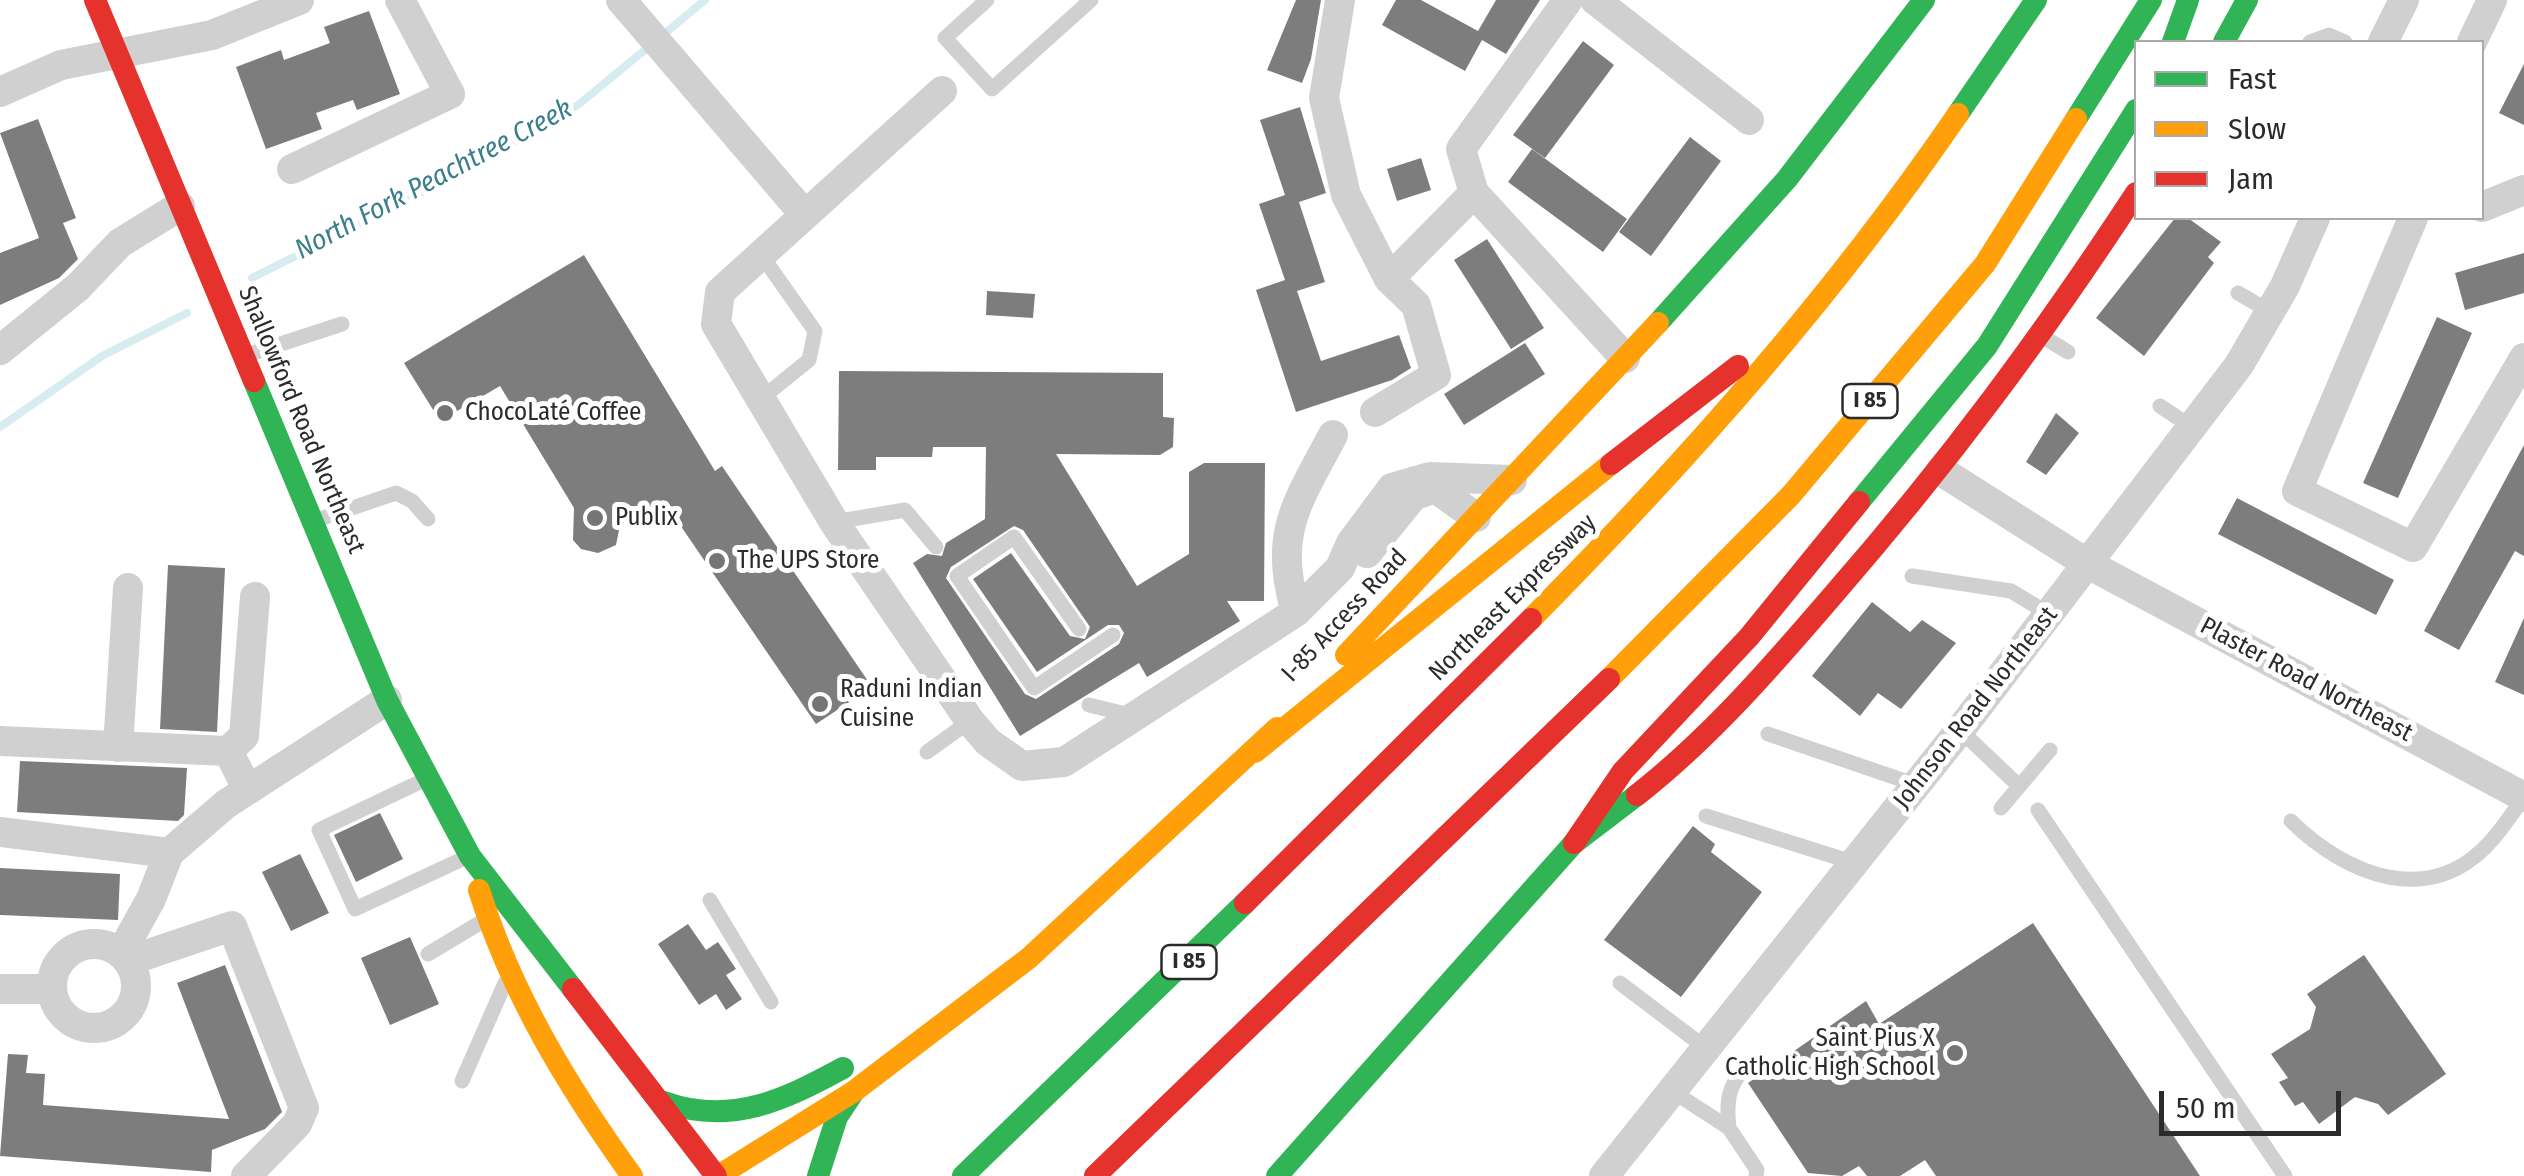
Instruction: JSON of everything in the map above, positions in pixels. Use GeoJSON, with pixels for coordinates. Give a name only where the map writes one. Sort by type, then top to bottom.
{"type":"FeatureCollection","features":[{"type":"Feature","properties":{"kind":"main road","name":"Shallowford Road Northeast"},"geometry":{"type":"LineString","coordinates":[[95,0],[387,700],[426,779],[470,856],[576,979],[717,1176]]}},
{"type":"Feature","properties":{"kind":"main road","name":"I-85 Access Road"},"geometry":{"type":"LineString","coordinates":[[717,1176],[853,1092],[1029,958],[1255,752],[1512,480],[1787,179],[1924,0]]}},
{"type":"Feature","properties":{"kind":"main road","name":"Northeast Expressway"},"geometry":{"type":"LineString","coordinates":[[963,1176],[1190,961],[1570,581],[1694,450],[1797,332],[1898,201],[2036,0]]}},
{"type":"Feature","properties":{"kind":"main road","name":"I 85"},"geometry":{"type":"LineString","coordinates":[[1095,1176],[1590,700],[1791,496],[1985,264],[2151,0]]}},
{"type":"Feature","properties":{"kind":"main road"},"geometry":{"type":"LineString","coordinates":[[2174,40],[2188,0]]}},
{"type":"Feature","properties":{"kind":"main road"},"geometry":{"type":"LineString","coordinates":[[2225,40],[2247,0]]}},
{"type":"Feature","properties":{"kind":"main road"},"geometry":{"type":"LineString","coordinates":[[1276,1176],[1574,843],[1623,771],[1749,636],[1987,346],[2112,156],[2134,114]]}},
{"type":"Feature","properties":{"kind":"main road"},"geometry":{"type":"LineString","coordinates":[[1574,843],[1642,791],[1756,686],[1941,471],[2041,336],[2134,196]]}},
{"type":"Feature","properties":{"kind":"main road"},"geometry":{"type":"LineString","coordinates":[[1255,752],[1523,539],[1649,431],[1734,368],[1797,332]]}},
{"type":"Feature","properties":{"kind":"main road","name":"Shallowford Road Northeast"},"geometry":{"type":"LineString","coordinates":[[470,856],[486,918],[511,970],[585,1106],[632,1176]]}},
{"type":"Feature","properties":{"kind":"main road"},"geometry":{"type":"LineString","coordinates":[[664,1102],[709,1116],[748,1112],[806,1089],[846,1066],[906,1050]]}},
{"type":"Feature","properties":{"kind":"main road"},"geometry":{"type":"LineString","coordinates":[[818,1176],[837,1117],[853,1092]]}},
{"type":"Feature","properties":{"kind":"street"},"geometry":{"type":"LineString","coordinates":[[212,35],[237,7],[254,0]]}},
{"type":"Feature","properties":{"kind":"street"},"geometry":{"type":"LineString","coordinates":[[0,92],[61,65],[212,35],[299,0]]}},
{"type":"Feature","properties":{"kind":"street"},"geometry":{"type":"LineString","coordinates":[[212,35],[248,38],[306,17],[316,0]]}},
{"type":"Feature","properties":{"kind":"street"},"geometry":{"type":"LineString","coordinates":[[292,169],[450,94],[400,0]]}},
{"type":"Feature","properties":{"kind":"street"},"geometry":{"type":"LineString","coordinates":[[621,0],[805,215]]}},
{"type":"Feature","properties":{"kind":"street"},"geometry":{"type":"LineString","coordinates":[[1340,0],[1324,98],[1346,194],[1389,279],[1416,305],[1436,375],[1375,412]]}},
{"type":"Feature","properties":{"kind":"street"},"geometry":{"type":"LineString","coordinates":[[1568,0],[1462,148],[1474,193],[1625,358]]}},
{"type":"Feature","properties":{"kind":"street"},"geometry":{"type":"LineString","coordinates":[[1595,0],[1749,120]]}},
{"type":"Feature","properties":{"kind":"street"},"geometry":{"type":"LineString","coordinates":[[2384,40],[2404,0]]}},
{"type":"Feature","properties":{"kind":"street"},"geometry":{"type":"LineString","coordinates":[[2473,40],[2492,0]]}},
{"type":"Feature","properties":{"kind":"street"},"geometry":{"type":"LineString","coordinates":[[942,91],[720,292],[716,324],[834,522],[970,721],[988,742],[1022,766],[1064,762],[1296,612],[1340,568],[1366,522],[1392,488],[1430,477],[1512,480]]}},
{"type":"Feature","properties":{"kind":"street"},"geometry":{"type":"LineString","coordinates":[[2484,206],[2524,190]]}},
{"type":"Feature","properties":{"kind":"street"},"geometry":{"type":"LineString","coordinates":[[1389,279],[1474,193]]}},
{"type":"Feature","properties":{"kind":"street"},"geometry":{"type":"LineString","coordinates":[[0,350],[78,287],[120,244],[180,206]]}},
{"type":"Feature","properties":{"kind":"street","name":"Johnson Road Northeast"},"geometry":{"type":"LineString","coordinates":[[1604,1176],[1917,785],[2239,365],[2314,220]]}},
{"type":"Feature","properties":{"kind":"street"},"geometry":{"type":"LineString","coordinates":[[2412,220],[2297,492],[2413,547],[2524,358]]}},
{"type":"Feature","properties":{"kind":"street"},"geometry":{"type":"LineString","coordinates":[[1296,612],[1284,574],[1290,517],[1333,435]]}},
{"type":"Feature","properties":{"kind":"street","name":"Plaster Road Northeast"},"geometry":{"type":"LineString","coordinates":[[1941,471],[2088,564],[2524,797]]}},
{"type":"Feature","properties":{"kind":"street"},"geometry":{"type":"LineString","coordinates":[[1366,522],[1435,488],[1476,517]]}},
{"type":"Feature","properties":{"kind":"street"},"geometry":{"type":"LineString","coordinates":[[118,746],[128,588]]}},
{"type":"Feature","properties":{"kind":"street"},"geometry":{"type":"LineString","coordinates":[[0,741],[228,752],[244,736],[255,597]]}},
{"type":"Feature","properties":{"kind":"street"},"geometry":{"type":"LineString","coordinates":[[246,1176],[297,1124],[304,1108],[232,926],[124,957],[96,944],[69,951],[59,962],[51,989],[62,1015],[74,1024],[88,1029],[115,1024],[133,1003],[136,990],[124,957],[170,852],[248,790],[387,700]]}},
{"type":"Feature","properties":{"kind":"street"},"geometry":{"type":"LineString","coordinates":[[228,752],[248,790]]}},
{"type":"Feature","properties":{"kind":"street"},"geometry":{"type":"LineString","coordinates":[[0,832],[170,852]]}},
{"type":"Feature","properties":{"kind":"street"},"geometry":{"type":"LineString","coordinates":[[0,989],[51,989]]}},
{"type":"Feature","properties":{"kind":"lane"},"geometry":{"type":"LineString","coordinates":[[986,0],[945,38],[992,89],[1090,0]]}},
{"type":"Feature","properties":{"kind":"lane"},"geometry":{"type":"LineString","coordinates":[[2315,40],[2328,35],[2340,40]]}},
{"type":"Feature","properties":{"kind":"lane"},"geometry":{"type":"LineString","coordinates":[[762,256],[816,331],[808,360],[762,398]]}},
{"type":"Feature","properties":{"kind":"lane"},"geometry":{"type":"LineString","coordinates":[[2238,292],[2269,311]]}},
{"type":"Feature","properties":{"kind":"lane"},"geometry":{"type":"LineString","coordinates":[[243,356],[342,324]]}},
{"type":"Feature","properties":{"kind":"lane"},"geometry":{"type":"LineString","coordinates":[[2041,336],[2068,352]]}},
{"type":"Feature","properties":{"kind":"lane"},"geometry":{"type":"LineString","coordinates":[[2160,406],[2190,426]]}},
{"type":"Feature","properties":{"kind":"lane"},"geometry":{"type":"LineString","coordinates":[[315,520],[396,493],[412,502],[428,519]]}},
{"type":"Feature","properties":{"kind":"lane"},"geometry":{"type":"LineString","coordinates":[[834,522],[905,510],[936,547]]}},
{"type":"Feature","properties":{"kind":"lane"},"geometry":{"type":"LineString","coordinates":[[1079,629],[1014,538],[958,576],[1034,688],[1113,635]]}},
{"type":"Feature","properties":{"kind":"lane"},"geometry":{"type":"LineString","coordinates":[[1912,576],[2012,591],[2049,614]]}},
{"type":"Feature","properties":{"kind":"lane"},"geometry":{"type":"LineString","coordinates":[[1089,706],[1136,717]]}},
{"type":"Feature","properties":{"kind":"lane"},"geometry":{"type":"LineString","coordinates":[[927,752],[970,721]]}},
{"type":"Feature","properties":{"kind":"lane"},"geometry":{"type":"LineString","coordinates":[[1960,730],[2018,786]]}},
{"type":"Feature","properties":{"kind":"lane"},"geometry":{"type":"LineString","coordinates":[[1768,734],[1917,785]]}},
{"type":"Feature","properties":{"kind":"lane"},"geometry":{"type":"LineString","coordinates":[[2001,808],[2050,750]]}},
{"type":"Feature","properties":{"kind":"lane"},"geometry":{"type":"LineString","coordinates":[[426,779],[319,830],[355,909],[470,856]]}},
{"type":"Feature","properties":{"kind":"lane"},"geometry":{"type":"LineString","coordinates":[[2292,820],[2340,861],[2384,878],[2418,880],[2464,864],[2490,843],[2524,797]]}},
{"type":"Feature","properties":{"kind":"lane"},"geometry":{"type":"LineString","coordinates":[[2038,810],[2285,1176]]}},
{"type":"Feature","properties":{"kind":"lane"},"geometry":{"type":"LineString","coordinates":[[1706,816],[1855,863]]}},
{"type":"Feature","properties":{"kind":"lane"},"geometry":{"type":"LineString","coordinates":[[710,900],[771,1002]]}},
{"type":"Feature","properties":{"kind":"lane"},"geometry":{"type":"LineString","coordinates":[[428,954],[486,918]]}},
{"type":"Feature","properties":{"kind":"lane"},"geometry":{"type":"LineString","coordinates":[[462,1081],[511,970]]}},
{"type":"Feature","properties":{"kind":"lane"},"geometry":{"type":"LineString","coordinates":[[1620,983],[1707,1049]]}},
{"type":"Feature","properties":{"kind":"lane"},"geometry":{"type":"LineString","coordinates":[[1729,1128],[1726,1103],[1732,1081],[1746,1066]]}},
{"type":"Feature","properties":{"kind":"lane"},"geometry":{"type":"LineString","coordinates":[[1672,1091],[1729,1128],[1757,1170],[1756,1176]]}},
{"type":"Feature","properties":{"kind":"building"},"geometry":{"type":"Polygon","coordinates":[[[1296,0],[1321,0],[1311,59],[1302,83],[1267,70],[1296,0]]]}},
{"type":"Feature","properties":{"kind":"building"},"geometry":{"type":"Polygon","coordinates":[[[1396,0],[1421,0],[1478,31],[1496,0],[1540,0],[1506,54],[1482,40],[1465,71],[1382,25],[1396,0]]]}},
{"type":"Feature","properties":{"kind":"building"},"geometry":{"type":"Polygon","coordinates":[[[369,11],[400,94],[357,110],[353,100],[316,113],[322,129],[266,149],[236,67],[281,50],[284,60],[330,43],[324,27],[369,11]]]}},
{"type":"Feature","properties":{"kind":"building"},"geometry":{"type":"Polygon","coordinates":[[[1583,41],[1614,65],[1545,158],[1513,135],[1583,41]]]}},
{"type":"Feature","properties":{"kind":"building"},"geometry":{"type":"Polygon","coordinates":[[[2524,64],[2524,125],[2499,113],[2524,64]]]}},
{"type":"Feature","properties":{"kind":"building"},"geometry":{"type":"Polygon","coordinates":[[[1300,107],[1326,193],[1299,202],[1325,282],[1297,291],[1321,361],[1399,335],[1411,368],[1392,380],[1296,412],[1256,290],[1285,280],[1259,204],[1285,195],[1260,120],[1300,107]]]}},
{"type":"Feature","properties":{"kind":"building"},"geometry":{"type":"Polygon","coordinates":[[[38,119],[76,218],[63,223],[78,259],[59,278],[0,305],[0,253],[39,238],[0,133],[38,119]]]}},
{"type":"Feature","properties":{"kind":"building"},"geometry":{"type":"Polygon","coordinates":[[[1690,137],[1721,161],[1651,256],[1619,232],[1690,137]]]}},
{"type":"Feature","properties":{"kind":"building"},"geometry":{"type":"Polygon","coordinates":[[[1532,149],[1627,219],[1603,252],[1508,182],[1532,149]]]}},
{"type":"Feature","properties":{"kind":"building"},"geometry":{"type":"Polygon","coordinates":[[[1421,158],[1431,190],[1397,201],[1387,169],[1421,158]]]}},
{"type":"Feature","properties":{"kind":"building"},"geometry":{"type":"Polygon","coordinates":[[[2173,220],[2191,220],[2221,242],[2208,257],[2214,263],[2144,356],[2096,318],[2173,220]]]}},
{"type":"Feature","properties":{"kind":"building"},"geometry":{"type":"Polygon","coordinates":[[[1487,239],[1544,328],[1511,349],[1454,260],[1487,239]]]}},
{"type":"Feature","properties":{"kind":"building"},"geometry":{"type":"Polygon","coordinates":[[[2524,253],[2524,293],[2465,310],[2455,273],[2524,253]]]}},
{"type":"Feature","properties":{"kind":"building"},"geometry":{"type":"Polygon","coordinates":[[[584,255],[715,471],[722,466],[872,687],[816,724],[663,500],[620,525],[616,545],[598,553],[581,549],[573,540],[574,508],[500,386],[440,421],[404,363],[584,255]]]}},
{"type":"Feature","properties":{"kind":"building"},"geometry":{"type":"Polygon","coordinates":[[[987,291],[1035,294],[1033,318],[986,315],[987,291]]]}},
{"type":"Feature","properties":{"kind":"building"},"geometry":{"type":"Polygon","coordinates":[[[2437,317],[2472,333],[2398,498],[2363,483],[2437,317]]]}},
{"type":"Feature","properties":{"kind":"building"},"geometry":{"type":"Polygon","coordinates":[[[1525,343],[1545,374],[1464,425],[1444,394],[1525,343]]]}},
{"type":"Feature","properties":{"kind":"building"},"geometry":{"type":"Polygon","coordinates":[[[839,371],[1163,373],[1163,417],[1174,418],[1173,447],[1160,455],[1056,454],[1137,586],[1189,554],[1189,472],[1204,463],[1265,463],[1264,601],[1227,601],[1240,621],[1147,677],[1139,663],[1020,736],[913,563],[927,554],[942,556],[946,543],[985,519],[986,447],[933,447],[932,457],[876,457],[876,470],[838,470],[839,371]],[[1014,526],[951,567],[946,578],[1025,694],[1036,699],[1119,644],[1124,633],[1119,625],[1108,625],[1037,672],[973,579],[1011,553],[1070,636],[1085,639],[1090,627],[1023,530],[1014,526]]]}},
{"type":"Feature","properties":{"kind":"building"},"geometry":{"type":"Polygon","coordinates":[[[2056,413],[2079,433],[2046,475],[2026,462],[2056,413]]]}},
{"type":"Feature","properties":{"kind":"building"},"geometry":{"type":"Polygon","coordinates":[[[2524,445],[2524,556],[2515,551],[2459,650],[2424,631],[2524,445]]]}},
{"type":"Feature","properties":{"kind":"building"},"geometry":{"type":"Polygon","coordinates":[[[2237,498],[2394,580],[2376,615],[2218,534],[2237,498]]]}},
{"type":"Feature","properties":{"kind":"building"},"geometry":{"type":"Polygon","coordinates":[[[168,565],[225,568],[217,732],[160,729],[168,565]]]}},
{"type":"Feature","properties":{"kind":"building"},"geometry":{"type":"Polygon","coordinates":[[[1872,602],[1910,632],[1922,620],[1956,643],[1901,709],[1878,693],[1860,716],[1812,676],[1872,602]]]}},
{"type":"Feature","properties":{"kind":"building"},"geometry":{"type":"Polygon","coordinates":[[[2524,618],[2524,695],[2495,682],[2524,618]]]}},
{"type":"Feature","properties":{"kind":"building"},"geometry":{"type":"Polygon","coordinates":[[[20,761],[187,768],[184,815],[178,821],[17,812],[20,761]]]}},
{"type":"Feature","properties":{"kind":"building"},"geometry":{"type":"Polygon","coordinates":[[[380,813],[403,859],[356,882],[334,835],[380,813]]]}},
{"type":"Feature","properties":{"kind":"building"},"geometry":{"type":"Polygon","coordinates":[[[1693,826],[1715,844],[1711,852],[1762,892],[1681,997],[1604,940],[1693,826]]]}},
{"type":"Feature","properties":{"kind":"building"},"geometry":{"type":"Polygon","coordinates":[[[300,854],[329,913],[291,931],[262,872],[300,854]]]}},
{"type":"Feature","properties":{"kind":"building"},"geometry":{"type":"Polygon","coordinates":[[[0,868],[120,874],[118,920],[0,915],[0,868]]]}},
{"type":"Feature","properties":{"kind":"building","name":"Saint Pius X Catholic High School"},"geometry":{"type":"Polygon","coordinates":[[[2033,923],[2200,1176],[1936,1176],[1925,1160],[1900,1176],[1867,1176],[1859,1166],[1842,1176],[1808,1173],[1748,1083],[1866,1001],[1879,1024],[2033,923]]]}},
{"type":"Feature","properties":{"kind":"building"},"geometry":{"type":"Polygon","coordinates":[[[688,924],[706,950],[718,942],[736,969],[726,975],[742,999],[726,1010],[716,994],[699,1005],[658,944],[688,924]]]}},
{"type":"Feature","properties":{"kind":"building"},"geometry":{"type":"Polygon","coordinates":[[[410,937],[439,1004],[390,1025],[361,958],[410,937]]]}},
{"type":"Feature","properties":{"kind":"building"},"geometry":{"type":"Polygon","coordinates":[[[2364,955],[2446,1074],[2388,1115],[2378,1104],[2355,1097],[2319,1124],[2303,1102],[2295,1106],[2279,1082],[2288,1078],[2271,1054],[2310,1029],[2316,1007],[2307,994],[2364,955]]]}},
{"type":"Feature","properties":{"kind":"building"},"geometry":{"type":"Polygon","coordinates":[[[225,965],[282,1112],[265,1129],[212,1150],[211,1172],[0,1156],[8,1054],[28,1055],[26,1073],[45,1074],[43,1105],[229,1119],[177,983],[225,965]]]}},
{"type":"Feature","properties":{"kind":"waterway","name":"North Fork Peachtree Creek"},"geometry":{"type":"LineString","coordinates":[[663,35],[705,0]]}},
{"type":"Feature","properties":{"kind":"waterway","name":"North Fork Peachtree Creek"},"geometry":{"type":"LineString","coordinates":[[252,278],[450,178],[578,105],[652,44]]}},
{"type":"Feature","properties":{"kind":"waterway","name":"North Fork Peachtree Creek"},"geometry":{"type":"LineString","coordinates":[[0,427],[102,356],[187,313]]}},
{"type":"Feature","properties":{"kind":"traffic: fast"},"geometry":{"type":"LineString","coordinates":[[1658,323],[1787,179],[1924,0]]}},
{"type":"Feature","properties":{"kind":"traffic: fast"},"geometry":{"type":"LineString","coordinates":[[1958,114],[2036,0]]}},
{"type":"Feature","properties":{"kind":"traffic: fast"},"geometry":{"type":"LineString","coordinates":[[2076,119],[2151,0]]}},
{"type":"Feature","properties":{"kind":"traffic: fast"},"geometry":{"type":"LineString","coordinates":[[2174,40],[2188,0]]}},
{"type":"Feature","properties":{"kind":"traffic: fast"},"geometry":{"type":"LineString","coordinates":[[2225,40],[2247,0]]}},
{"type":"Feature","properties":{"kind":"traffic: fast"},"geometry":{"type":"LineString","coordinates":[[1859,502],[1987,346],[2134,113]]}},
{"type":"Feature","properties":{"kind":"traffic: fast"},"geometry":{"type":"LineString","coordinates":[[254,381],[387,700],[470,856],[573,989]]}},
{"type":"Feature","properties":{"kind":"traffic: fast"},"geometry":{"type":"LineString","coordinates":[[1277,1176],[1574,843],[1637,795]]}},
{"type":"Feature","properties":{"kind":"traffic: fast"},"geometry":{"type":"LineString","coordinates":[[963,1176],[1245,903]]}},
{"type":"Feature","properties":{"kind":"traffic: fast"},"geometry":{"type":"LineString","coordinates":[[664,1102],[689,1109],[735,1110],[778,1099],[843,1068]]}},
{"type":"Feature","properties":{"kind":"traffic: fast"},"geometry":{"type":"LineString","coordinates":[[818,1176],[837,1117],[853,1093]]}},
{"type":"Feature","properties":{"kind":"traffic: slow"},"geometry":{"type":"LineString","coordinates":[[1531,619],[1756,376],[1860,248],[1958,114]]}},
{"type":"Feature","properties":{"kind":"traffic: slow"},"geometry":{"type":"LineString","coordinates":[[1609,679],[1791,495],[1985,264],[2076,119]]}},
{"type":"Feature","properties":{"kind":"traffic: slow"},"geometry":{"type":"LineString","coordinates":[[1346,655],[1658,323]]}},
{"type":"Feature","properties":{"kind":"traffic: slow"},"geometry":{"type":"LineString","coordinates":[[1255,752],[1611,464]]}},
{"type":"Feature","properties":{"kind":"traffic: slow"},"geometry":{"type":"LineString","coordinates":[[718,1176],[853,1092],[1029,958],[1277,728]]}},
{"type":"Feature","properties":{"kind":"traffic: slow"},"geometry":{"type":"LineString","coordinates":[[479,890],[508,966],[544,1039],[632,1176]]}},
{"type":"Feature","properties":{"kind":"traffic: jam"},"geometry":{"type":"LineString","coordinates":[[95,0],[254,381]]}},
{"type":"Feature","properties":{"kind":"traffic: jam"},"geometry":{"type":"LineString","coordinates":[[1637,795],[1740,699],[1876,545],[1992,399],[2134,196]]}},
{"type":"Feature","properties":{"kind":"traffic: jam"},"geometry":{"type":"LineString","coordinates":[[1611,464],[1738,366]]}},
{"type":"Feature","properties":{"kind":"traffic: jam"},"geometry":{"type":"LineString","coordinates":[[1574,843],[1623,771],[1749,637],[1859,502]]}},
{"type":"Feature","properties":{"kind":"traffic: jam"},"geometry":{"type":"LineString","coordinates":[[1245,903],[1531,619]]}},
{"type":"Feature","properties":{"kind":"traffic: jam"},"geometry":{"type":"LineString","coordinates":[[1095,1176],[1609,679]]}},
{"type":"Feature","properties":{"kind":"traffic: jam"},"geometry":{"type":"LineString","coordinates":[[573,989],[716,1176]]}},
{"type":"Feature","properties":{"kind":"place","name":"ChocoLaté Coffee"},"geometry":{"type":"Point","coordinates":[445,413]}},
{"type":"Feature","properties":{"kind":"place","name":"Publix"},"geometry":{"type":"Point","coordinates":[595,518]}},
{"type":"Feature","properties":{"kind":"place","name":"The UPS Store"},"geometry":{"type":"Point","coordinates":[717,561]}},
{"type":"Feature","properties":{"kind":"place","name":"Raduni Indian Cuisine"},"geometry":{"type":"Point","coordinates":[820,704]}},
{"type":"Feature","properties":{"kind":"place","name":"Saint Pius X Catholic High School"},"geometry":{"type":"Point","coordinates":[1955,1053]}}]}
